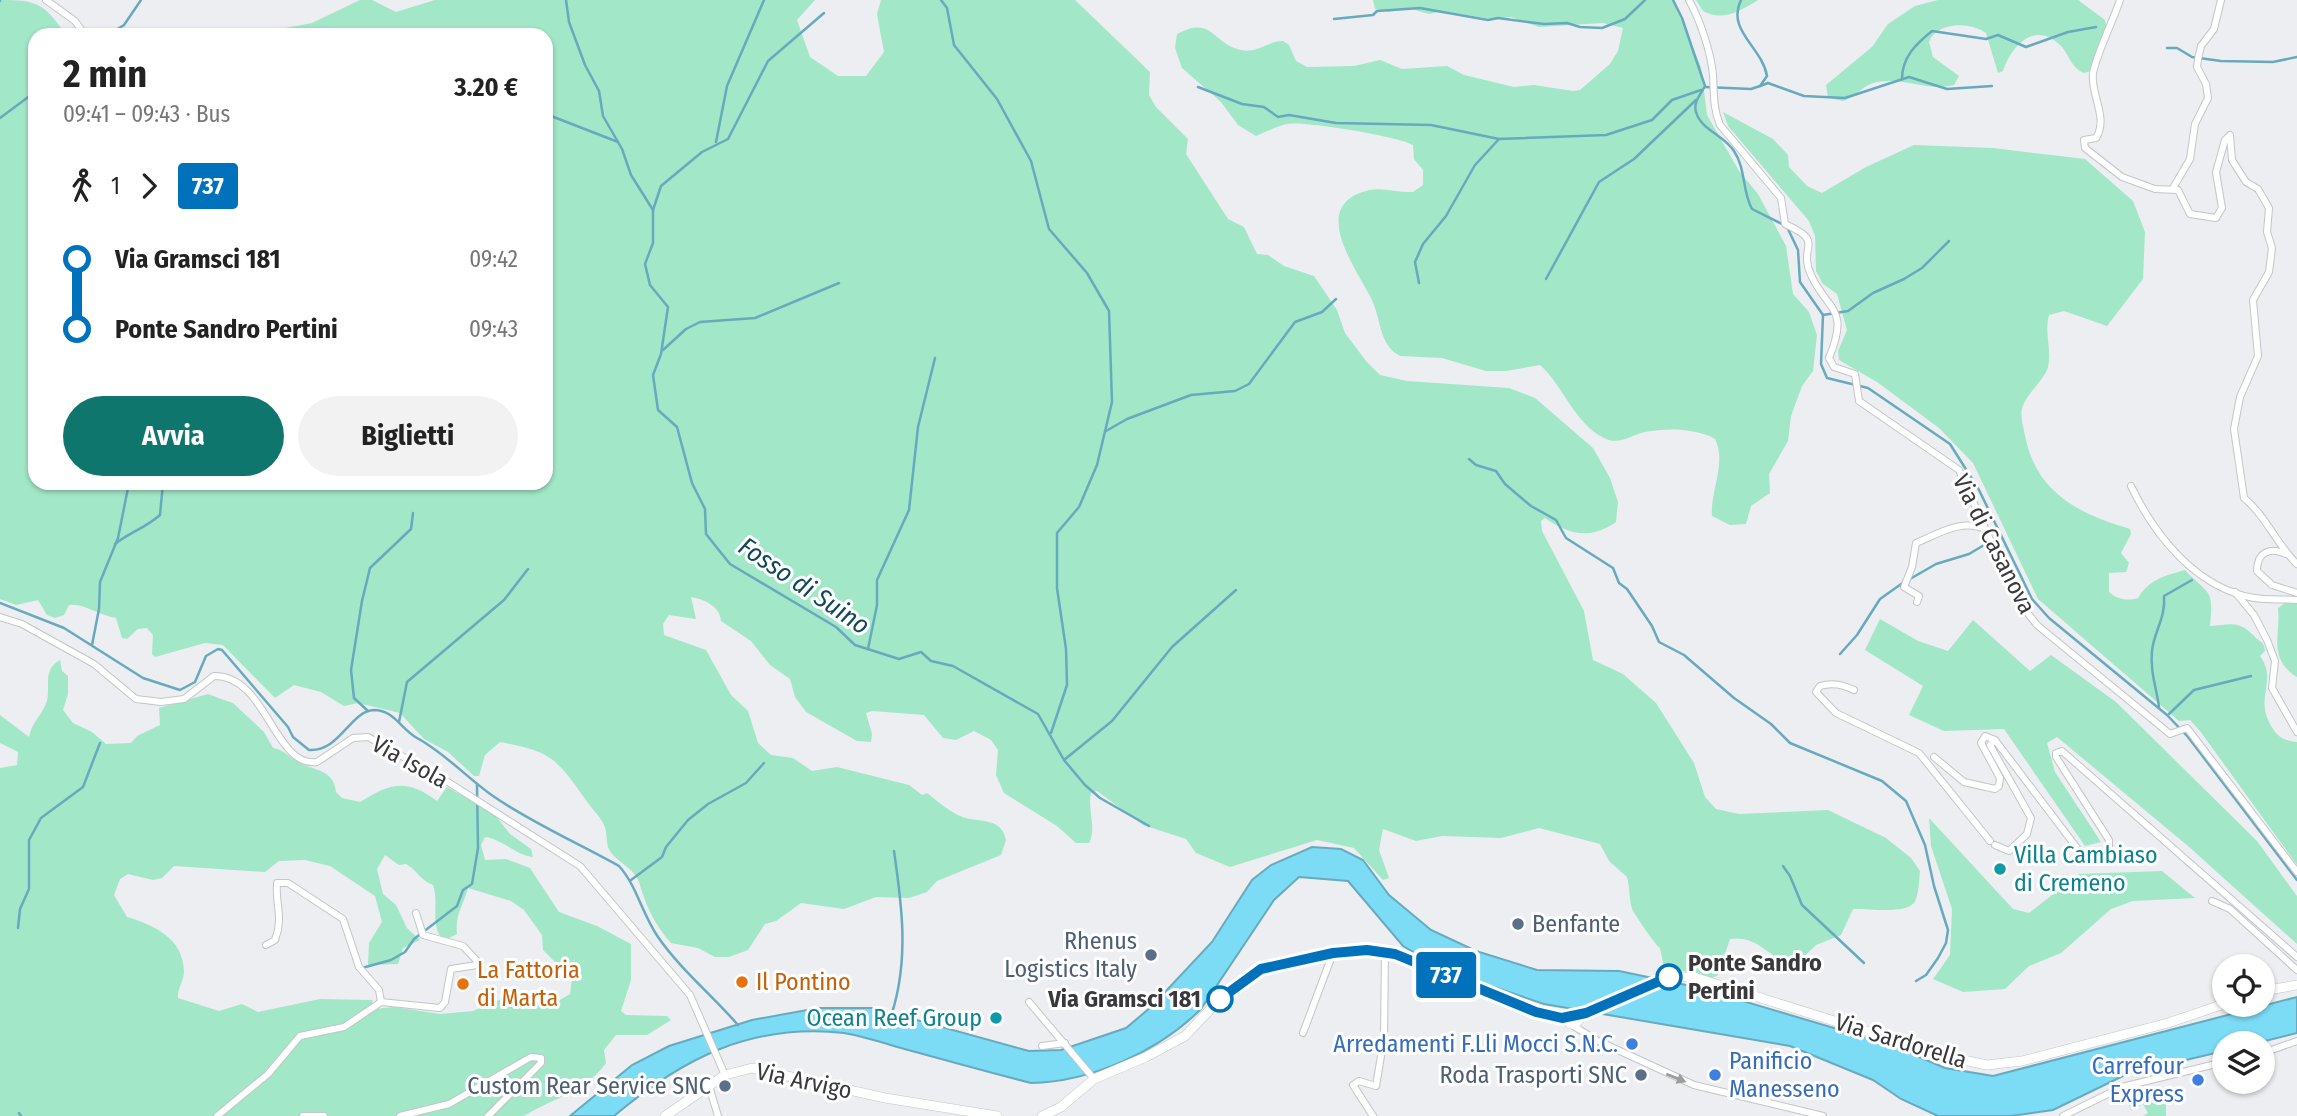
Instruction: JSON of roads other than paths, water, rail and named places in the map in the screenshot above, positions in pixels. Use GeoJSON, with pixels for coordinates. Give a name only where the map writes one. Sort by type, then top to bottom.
{"type":"FeatureCollection","features":[{"type":"Feature","properties":{"kind":"main road"},"geometry":{"type":"LineString","coordinates":[[1042,1116],[1061,1107],[1093,1077],[1146,1057],[1185,1035],[1246,977],[1261,969],[1333,953],[1367,950],[1385,952],[1536,1012],[1576,1018]]}},
{"type":"Feature","properties":{"kind":"main road","name":"Via Sardorella"},"geometry":{"type":"LineString","coordinates":[[1576,1018],[1676,975],[1709,980],[1972,1064],[1999,1065],[2168,1023],[2212,1008]]}},
{"type":"Feature","properties":{"kind":"main road"},"geometry":{"type":"LineString","coordinates":[[2275,989],[2297,985]]}},
{"type":"Feature","properties":{"kind":"main road","name":"Via Arvigo"},"geometry":{"type":"LineString","coordinates":[[664,1116],[725,1075],[752,1068],[885,1098],[997,1116]]}},
{"type":"Feature","properties":{"kind":"street"},"geometry":{"type":"LineString","coordinates":[[46,0],[52,7],[75,21],[80,28]]}},
{"type":"Feature","properties":{"kind":"street","name":"Via di Casanova"},"geometry":{"type":"LineString","coordinates":[[1689,0],[1701,22],[1711,65],[1715,113],[1720,125],[1780,198],[1785,224],[1806,234],[1811,276],[1833,304],[1836,315],[1836,337],[1829,358],[1834,367],[1850,371],[1855,378],[1859,401],[1959,470],[2021,593],[2026,611],[2037,625],[2170,734],[2187,728],[2297,872]]}},
{"type":"Feature","properties":{"kind":"street"},"geometry":{"type":"LineString","coordinates":[[2120,0],[2094,73],[2100,113],[2099,134],[2096,138],[2084,140],[2083,144],[2115,173],[2155,189],[2173,188],[2180,191],[2190,215],[2219,216],[2222,208],[2216,172],[2225,140],[2230,135],[2232,160],[2245,182],[2258,190],[2269,208],[2267,232],[2272,248],[2272,261],[2258,287],[2252,310],[2258,356],[2239,397],[2234,429],[2244,498],[2254,506],[2297,564]]}},
{"type":"Feature","properties":{"kind":"street"},"geometry":{"type":"LineString","coordinates":[[2173,188],[2190,159],[2195,124],[2208,98],[2206,84],[2197,67],[2198,59],[2201,46],[2214,29],[2221,0]]}},
{"type":"Feature","properties":{"kind":"street"},"geometry":{"type":"LineString","coordinates":[[2131,486],[2143,511],[2169,546],[2206,580],[2252,598],[2297,600]]}},
{"type":"Feature","properties":{"kind":"street"},"geometry":{"type":"LineString","coordinates":[[1917,602],[1919,596],[1904,587],[1912,567],[1916,543],[1958,525],[1973,523],[1987,530]]}},
{"type":"Feature","properties":{"kind":"street"},"geometry":{"type":"LineString","coordinates":[[2289,556],[2267,551],[2258,557],[2257,572],[2272,586],[2297,593]]}},
{"type":"Feature","properties":{"kind":"street"},"geometry":{"type":"LineString","coordinates":[[2233,590],[2254,615],[2267,640],[2275,661],[2272,688],[2297,732]]}},
{"type":"Feature","properties":{"kind":"street","name":"Via Isola"},"geometry":{"type":"LineString","coordinates":[[0,617],[22,624],[94,664],[135,699],[173,701],[192,695],[214,676],[233,678],[262,708],[292,754],[305,762],[317,762],[330,756],[360,736],[380,742],[580,866],[695,1003],[725,1075]]}},
{"type":"Feature","properties":{"kind":"street"},"geometry":{"type":"LineString","coordinates":[[1854,690],[1843,685],[1827,684],[1820,686],[1816,692],[1836,713],[1919,753],[1993,843],[2009,851],[2027,834],[2031,818],[1990,745],[1995,740]]}},
{"type":"Feature","properties":{"kind":"street"},"geometry":{"type":"LineString","coordinates":[[1934,757],[1964,782],[1995,789],[1999,786],[2000,778],[1981,743],[1985,736],[1995,740],[2080,852],[2091,856],[2109,850],[2111,846],[2056,757],[2060,750],[2297,957]]}},
{"type":"Feature","properties":{"kind":"street"},"geometry":{"type":"LineString","coordinates":[[265,945],[275,940],[279,928],[281,915],[277,883],[288,883],[343,919],[359,967],[379,990],[381,1002]]}},
{"type":"Feature","properties":{"kind":"street"},"geometry":{"type":"LineString","coordinates":[[2212,901],[2230,909],[2297,970]]}},
{"type":"Feature","properties":{"kind":"street"},"geometry":{"type":"LineString","coordinates":[[217,1116],[268,1074],[300,1036],[344,1027],[381,1002],[440,1008],[445,1002],[449,973],[456,967],[477,965],[478,962],[463,946],[423,935],[416,912]]}},
{"type":"Feature","properties":{"kind":"street"},"geometry":{"type":"LineString","coordinates":[[1373,1116],[1353,1085],[1359,1081],[1376,1086],[1378,1080],[1377,1065],[1384,1038],[1385,952]]}},
{"type":"Feature","properties":{"kind":"street"},"geometry":{"type":"LineString","coordinates":[[1303,1033],[1333,953]]}},
{"type":"Feature","properties":{"kind":"street"},"geometry":{"type":"LineString","coordinates":[[1029,1002],[1093,1077]]}},
{"type":"Feature","properties":{"kind":"street"},"geometry":{"type":"LineString","coordinates":[[1576,1018],[1595,1040],[1694,1085],[1823,1116]]}},
{"type":"Feature","properties":{"kind":"street"},"geometry":{"type":"LineString","coordinates":[[2275,1049],[2297,1041]]}},
{"type":"Feature","properties":{"kind":"street"},"geometry":{"type":"LineString","coordinates":[[1042,1046],[1065,1043]]}},
{"type":"Feature","properties":{"kind":"street"},"geometry":{"type":"LineString","coordinates":[[400,1116],[449,1104],[531,1057],[541,1058],[541,1063],[534,1072],[488,1116]]}},
{"type":"Feature","properties":{"kind":"street"},"geometry":{"type":"LineString","coordinates":[[2063,1116],[2122,1087],[2212,1065]]}},
{"type":"Feature","properties":{"kind":"street"},"geometry":{"type":"LineString","coordinates":[[709,1086],[718,1116]]}},
{"type":"Feature","properties":{"kind":"street"},"geometry":{"type":"LineString","coordinates":[[1782,1116],[1784,1106]]}},
{"type":"Feature","properties":{"kind":"street"},"geometry":{"type":"LineString","coordinates":[[303,1116],[324,1116]]}},
{"type":"Feature","properties":{"kind":"water"},"geometry":{"type":"Polygon","coordinates":[[[1312,847],[1341,849],[1363,860],[1389,895],[1431,930],[1476,951],[1537,970],[1619,971],[1696,987],[1891,1045],[1945,1068],[1993,1076],[2220,1017],[2275,1017],[2275,1003],[2297,997],[2297,1033],[2275,1038],[2275,1031],[2212,1031],[2212,1054],[2127,1074],[2053,1110],[2011,1116],[1938,1116],[1901,1099],[1873,1080],[1790,1046],[1544,1004],[1488,985],[1403,946],[1348,881],[1299,877],[1274,900],[1201,1009],[1145,1051],[1100,1070],[1077,1077],[1031,1083],[851,1034],[810,1031],[749,1040],[720,1049],[666,1077],[614,1116],[570,1116],[632,1065],[669,1046],[752,1020],[818,1008],[873,1008],[1029,1051],[1061,1050],[1126,1028],[1151,1007],[1212,942],[1252,880],[1271,865],[1312,847]]]}},
{"type":"Feature","properties":{"kind":"waterway"},"geometry":{"type":"LineString","coordinates":[[119,28],[141,0]]}},
{"type":"Feature","properties":{"kind":"waterway","name":"Fosso di Suino"},"geometry":{"type":"LineString","coordinates":[[566,0],[569,22],[585,65],[599,91],[603,116],[622,149],[631,175],[653,210],[653,243],[645,264],[650,285],[668,307],[661,354],[653,375],[658,410],[677,427],[692,483],[705,509],[706,534],[730,564],[836,627],[855,645],[899,659],[921,652],[931,661],[953,666],[1038,714],[1064,760],[1085,785],[1100,798],[1149,826]]}},
{"type":"Feature","properties":{"kind":"waterway"},"geometry":{"type":"LineString","coordinates":[[716,142],[727,86],[764,0]]}},
{"type":"Feature","properties":{"kind":"waterway"},"geometry":{"type":"LineString","coordinates":[[941,0],[947,8],[954,45],[997,99],[1031,161],[1049,229],[1087,273],[1109,311],[1112,402],[1097,465],[1079,507],[1057,533],[1057,588],[1066,649],[1067,685],[1051,733]]}},
{"type":"Feature","properties":{"kind":"waterway"},"geometry":{"type":"LineString","coordinates":[[1334,19],[1373,15],[1377,11],[1420,8],[1488,20],[1498,18],[1602,28],[1625,19],[1645,0]]}},
{"type":"Feature","properties":{"kind":"waterway"},"geometry":{"type":"LineString","coordinates":[[1673,0],[1682,18],[1705,86],[1698,98],[1696,112],[1703,123],[1734,151],[1752,209],[1782,224]]}},
{"type":"Feature","properties":{"kind":"waterway"},"geometry":{"type":"LineString","coordinates":[[1705,87],[1751,89],[1760,86],[1767,76],[1759,56],[1741,30],[1738,20],[1741,0]]}},
{"type":"Feature","properties":{"kind":"waterway"},"geometry":{"type":"LineString","coordinates":[[653,210],[661,186],[702,152],[728,139],[768,61],[824,13]]}},
{"type":"Feature","properties":{"kind":"waterway"},"geometry":{"type":"LineString","coordinates":[[1902,79],[1907,58],[1915,46],[1932,31],[1986,39],[1998,35],[2026,47],[2068,32],[2096,27]]}},
{"type":"Feature","properties":{"kind":"waterway"},"geometry":{"type":"LineString","coordinates":[[2167,48],[2177,48],[2192,57],[2221,61],[2273,62],[2297,57]]}},
{"type":"Feature","properties":{"kind":"waterway"},"geometry":{"type":"LineString","coordinates":[[1760,86],[1768,83],[1804,96],[1845,98],[1909,77],[1947,89],[1992,86]]}},
{"type":"Feature","properties":{"kind":"waterway"},"geometry":{"type":"LineString","coordinates":[[1198,87],[1242,104],[1264,107],[1278,117],[1289,115],[1336,123],[1431,125],[1499,139],[1606,135],[1652,120],[1672,100],[1701,90]]}},
{"type":"Feature","properties":{"kind":"waterway"},"geometry":{"type":"LineString","coordinates":[[0,118],[28,97]]}},
{"type":"Feature","properties":{"kind":"waterway"},"geometry":{"type":"LineString","coordinates":[[1546,279],[1599,182],[1634,159],[1696,100]]}},
{"type":"Feature","properties":{"kind":"waterway"},"geometry":{"type":"LineString","coordinates":[[553,117],[618,142]]}},
{"type":"Feature","properties":{"kind":"waterway"},"geometry":{"type":"LineString","coordinates":[[1419,283],[1415,262],[1423,244],[1446,216],[1475,165],[1499,139]]}},
{"type":"Feature","properties":{"kind":"waterway"},"geometry":{"type":"LineString","coordinates":[[1788,229],[1798,250],[1800,282],[1823,315],[1821,364],[1827,378],[1868,388],[1950,444],[1979,490],[2032,599],[2049,618],[2167,715],[2188,737],[2297,880]]}},
{"type":"Feature","properties":{"kind":"waterway"},"geometry":{"type":"LineString","coordinates":[[1823,315],[1848,311],[1873,293],[1904,279],[1922,268],[1949,241]]}},
{"type":"Feature","properties":{"kind":"waterway"},"geometry":{"type":"LineString","coordinates":[[663,350],[686,329],[700,322],[755,318],[839,283]]}},
{"type":"Feature","properties":{"kind":"waterway"},"geometry":{"type":"LineString","coordinates":[[1106,431],[1127,419],[1191,395],[1235,391],[1249,384],[1295,322],[1322,312],[1336,299]]}},
{"type":"Feature","properties":{"kind":"waterway"},"geometry":{"type":"LineString","coordinates":[[868,649],[877,605],[877,580],[909,510],[918,427],[935,358]]}},
{"type":"Feature","properties":{"kind":"waterway"},"geometry":{"type":"LineString","coordinates":[[1469,459],[1476,465],[1496,471],[1505,484],[1531,506],[1556,520],[1566,538],[1613,568],[1619,583],[1627,589],[1652,626],[1659,642],[1684,655],[1734,698],[1771,724],[1790,743],[1882,781],[1906,801],[1925,845],[1948,930],[1946,943],[1938,958],[1926,975],[1916,981]]}},
{"type":"Feature","properties":{"kind":"waterway"},"geometry":{"type":"LineString","coordinates":[[92,645],[99,609],[100,582],[118,538],[128,490]]}},
{"type":"Feature","properties":{"kind":"waterway"},"geometry":{"type":"LineString","coordinates":[[115,544],[160,515],[162,490]]}},
{"type":"Feature","properties":{"kind":"waterway"},"geometry":{"type":"LineString","coordinates":[[368,711],[354,698],[351,670],[362,601],[370,568],[411,529],[413,513]]}},
{"type":"Feature","properties":{"kind":"waterway"},"geometry":{"type":"LineString","coordinates":[[1910,579],[1936,564],[1969,554],[2001,535]]}},
{"type":"Feature","properties":{"kind":"waterway"},"geometry":{"type":"LineString","coordinates":[[399,722],[407,682],[504,600],[528,569]]}},
{"type":"Feature","properties":{"kind":"waterway"},"geometry":{"type":"LineString","coordinates":[[2159,707],[2152,658],[2164,596],[2192,580]]}},
{"type":"Feature","properties":{"kind":"waterway"},"geometry":{"type":"LineString","coordinates":[[1840,654],[1857,635],[1880,599],[1904,582]]}},
{"type":"Feature","properties":{"kind":"waterway"},"geometry":{"type":"LineString","coordinates":[[1064,760],[1112,721],[1172,647],[1236,590]]}},
{"type":"Feature","properties":{"kind":"waterway"},"geometry":{"type":"LineString","coordinates":[[0,603],[64,628],[143,678],[180,690],[195,682],[206,656],[218,649],[222,650],[288,727],[293,737],[309,750],[329,745],[366,712],[374,710],[387,713],[508,806],[619,866],[630,882],[652,928],[667,949],[738,1025]]}},
{"type":"Feature","properties":{"kind":"waterway"},"geometry":{"type":"LineString","coordinates":[[2169,714],[2194,690],[2251,676]]}},
{"type":"Feature","properties":{"kind":"waterway"},"geometry":{"type":"LineString","coordinates":[[18,928],[20,909],[29,889],[29,840],[41,818],[83,787],[100,743]]}},
{"type":"Feature","properties":{"kind":"waterway"},"geometry":{"type":"LineString","coordinates":[[631,880],[662,857],[666,847],[688,820],[708,804],[746,783],[764,763]]}},
{"type":"Feature","properties":{"kind":"waterway"},"geometry":{"type":"LineString","coordinates":[[362,968],[391,960],[405,952],[414,939],[457,906],[463,890],[472,884],[478,848],[477,784]]}},
{"type":"Feature","properties":{"kind":"waterway"},"geometry":{"type":"LineString","coordinates":[[892,1013],[901,973],[902,953],[901,912],[894,851]]}},
{"type":"Feature","properties":{"kind":"waterway"},"geometry":{"type":"LineString","coordinates":[[1783,866],[1802,905],[1864,963]]}},
{"type":"Feature","properties":{"kind":"place","name":"Villa Cambiaso di Cremeno"},"geometry":{"type":"Point","coordinates":[2000,869]}},
{"type":"Feature","properties":{"kind":"place","name":"Benfante"},"geometry":{"type":"Point","coordinates":[1518,924]}},
{"type":"Feature","properties":{"kind":"place","name":"Rhenus Logistics Italy"},"geometry":{"type":"Point","coordinates":[1151,955]}},
{"type":"Feature","properties":{"kind":"place","name":"Ponte Sandro Pertini"},"geometry":{"type":"Point","coordinates":[1669,977]}},
{"type":"Feature","properties":{"kind":"place","name":"Il Pontino"},"geometry":{"type":"Point","coordinates":[742,982]}},
{"type":"Feature","properties":{"kind":"place","name":"La Fattoria di Marta"},"geometry":{"type":"Point","coordinates":[463,984]}},
{"type":"Feature","properties":{"kind":"place","name":"Via Gramsci 181"},"geometry":{"type":"Point","coordinates":[1220,999]}},
{"type":"Feature","properties":{"kind":"place","name":"Ocean Reef Group"},"geometry":{"type":"Point","coordinates":[996,1018]}},
{"type":"Feature","properties":{"kind":"place","name":"Arredamenti F.Lli Mocci S.N.C."},"geometry":{"type":"Point","coordinates":[1632,1044]}},
{"type":"Feature","properties":{"kind":"place","name":"Roda Trasporti SNC"},"geometry":{"type":"Point","coordinates":[1641,1075]}},
{"type":"Feature","properties":{"kind":"place","name":"Panificio Manesseno"},"geometry":{"type":"Point","coordinates":[1715,1075]}},
{"type":"Feature","properties":{"kind":"place","name":"Carrefour Express"},"geometry":{"type":"Point","coordinates":[2198,1080]}},
{"type":"Feature","properties":{"kind":"place","name":"Custom Rear Service SNC"},"geometry":{"type":"Point","coordinates":[725,1086]}}]}
